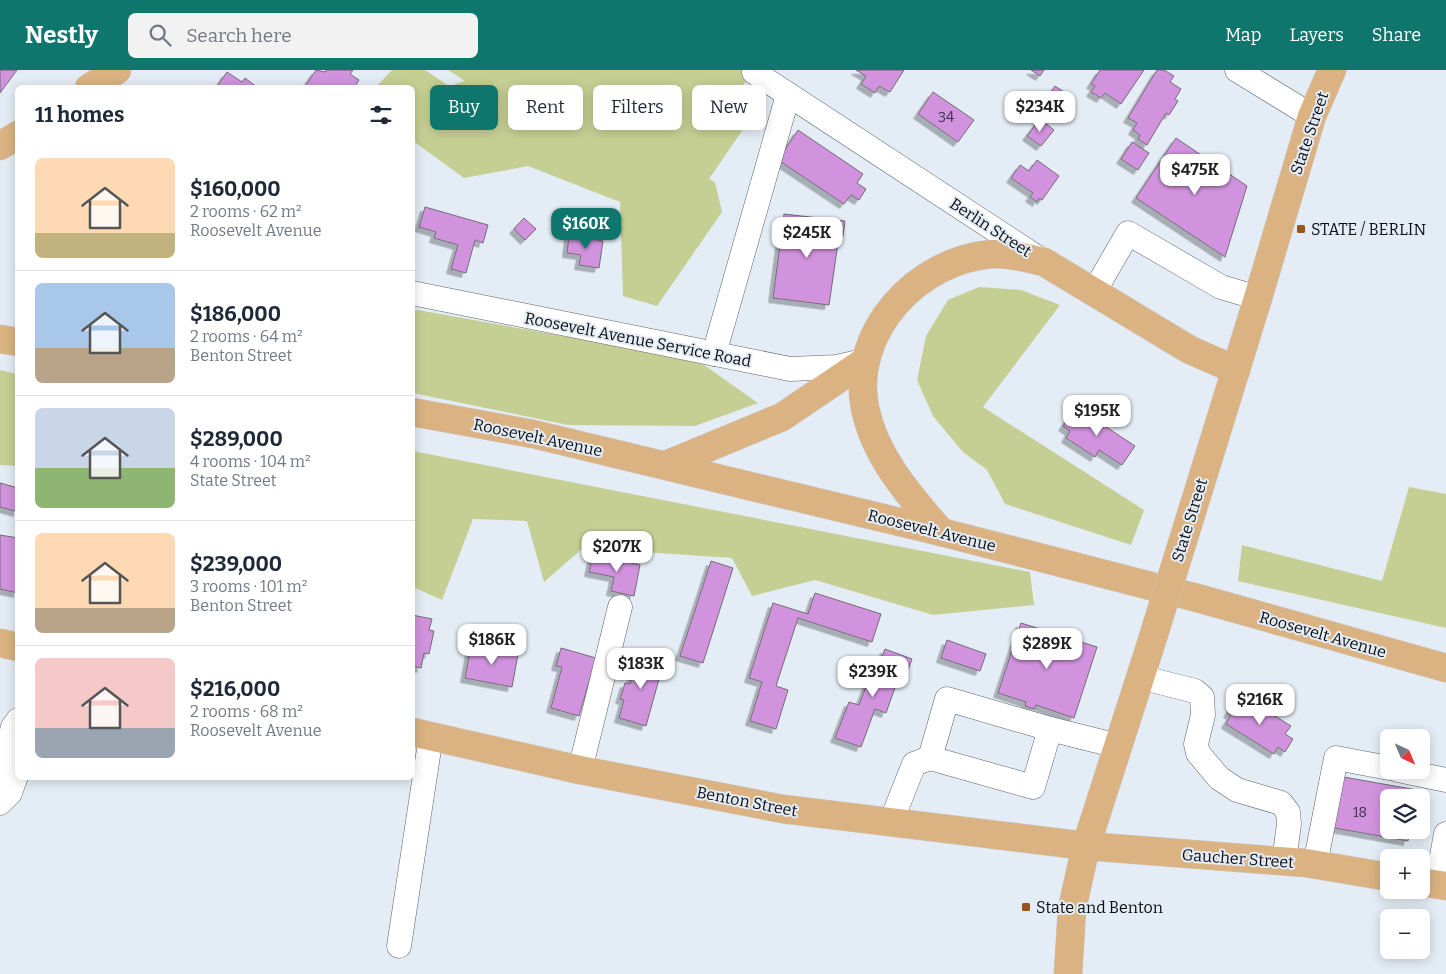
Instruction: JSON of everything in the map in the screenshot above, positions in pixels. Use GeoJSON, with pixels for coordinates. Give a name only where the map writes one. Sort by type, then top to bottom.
{"type":"FeatureCollection","features":[{"type":"Feature","properties":{"kind":"main road"},"geometry":{"type":"LineString","coordinates":[[94,85],[117,70]]}},
{"type":"Feature","properties":{"kind":"main road","name":"State Street"},"geometry":{"type":"LineString","coordinates":[[1068,974],[1072,909],[1086,846],[1236,370],[1312,116],[1332,70]]}},
{"type":"Feature","properties":{"kind":"main road"},"geometry":{"type":"LineString","coordinates":[[0,146],[15,137]]}},
{"type":"Feature","properties":{"kind":"main road"},"geometry":{"type":"LineString","coordinates":[[942,532],[904,488],[878,444],[865,407],[865,361],[875,332],[897,303],[916,284],[940,269],[966,259],[992,254],[1018,256],[1044,262]]}},
{"type":"Feature","properties":{"kind":"main road","name":"Berlin Street"},"geometry":{"type":"LineString","coordinates":[[1044,262],[1190,350],[1236,370]]}},
{"type":"Feature","properties":{"kind":"main road"},"geometry":{"type":"LineString","coordinates":[[0,339],[15,342]]}},
{"type":"Feature","properties":{"kind":"main road"},"geometry":{"type":"LineString","coordinates":[[666,465],[782,417],[865,361]]}},
{"type":"Feature","properties":{"kind":"main road","name":"Roosevelt Avenue"},"geometry":{"type":"LineString","coordinates":[[415,413],[533,434],[942,532],[1201,599],[1446,668]]}},
{"type":"Feature","properties":{"kind":"main road"},"geometry":{"type":"LineString","coordinates":[[0,643],[15,646]]}},
{"type":"Feature","properties":{"kind":"main road","name":"Benton Street"},"geometry":{"type":"LineString","coordinates":[[422,734],[580,770],[783,809],[1086,846]]}},
{"type":"Feature","properties":{"kind":"main road","name":"Gaucher Street"},"geometry":{"type":"LineString","coordinates":[[1086,846],[1284,861],[1380,876]]}},
{"type":"Feature","properties":{"kind":"street"},"geometry":{"type":"LineString","coordinates":[[1238,70],[1312,116]]}},
{"type":"Feature","properties":{"kind":"street","name":"Berlin Street"},"geometry":{"type":"LineString","coordinates":[[754,72],[1044,262]]}},
{"type":"Feature","properties":{"kind":"street"},"geometry":{"type":"LineString","coordinates":[[714,354],[788,95]]}},
{"type":"Feature","properties":{"kind":"street"},"geometry":{"type":"LineString","coordinates":[[1094,292],[1128,233],[1221,287],[1258,298]]}},
{"type":"Feature","properties":{"kind":"street","name":"Roosevelt Avenue Service Road"},"geometry":{"type":"LineString","coordinates":[[415,295],[790,369],[837,367],[865,361]]}},
{"type":"Feature","properties":{"kind":"street"},"geometry":{"type":"LineString","coordinates":[[580,770],[620,607]]}},
{"type":"Feature","properties":{"kind":"street"},"geometry":{"type":"LineString","coordinates":[[1140,677],[1195,691],[1202,697],[1203,715],[1196,744],[1198,753],[1219,778],[1237,790],[1281,803],[1288,812],[1289,824],[1284,861]]}},
{"type":"Feature","properties":{"kind":"street"},"geometry":{"type":"LineString","coordinates":[[930,758],[947,699],[1050,729],[1118,746]]}},
{"type":"Feature","properties":{"kind":"street"},"geometry":{"type":"LineString","coordinates":[[0,776],[15,724]]}},
{"type":"Feature","properties":{"kind":"street"},"geometry":{"type":"LineString","coordinates":[[892,822],[914,764],[930,758],[1033,787],[1050,729]]}},
{"type":"Feature","properties":{"kind":"street"},"geometry":{"type":"LineString","coordinates":[[399,946],[422,734]]}},
{"type":"Feature","properties":{"kind":"street"},"geometry":{"type":"LineString","coordinates":[[1315,865],[1336,758],[1380,766]]}},
{"type":"Feature","properties":{"kind":"street"},"geometry":{"type":"LineString","coordinates":[[1430,777],[1446,780]]}},
{"type":"Feature","properties":{"kind":"street"},"geometry":{"type":"LineString","coordinates":[[0,803],[10,793],[15,779]]}},
{"type":"Feature","properties":{"kind":"street"},"geometry":{"type":"LineString","coordinates":[[1435,884],[1446,834]]}},
{"type":"Feature","properties":{"kind":"green space"},"geometry":{"type":"Polygon","coordinates":[[[392,70],[425,70],[448,85],[430,85],[430,130],[498,130],[498,85],[452,85],[465,81],[448,70],[753,70],[743,85],[692,85],[692,130],[743,130],[709,179],[715,182],[722,212],[657,306],[623,296],[620,202],[528,166],[464,178],[415,142],[415,85],[378,85],[392,70]]]}},
{"type":"Feature","properties":{"kind":"green space"},"geometry":{"type":"Polygon","coordinates":[[[979,287],[1021,290],[1060,305],[983,407],[1144,510],[1131,545],[1005,504],[987,470],[963,452],[933,416],[917,380],[926,336],[948,300],[979,287]]]}},
{"type":"Feature","properties":{"kind":"green space"},"geometry":{"type":"Polygon","coordinates":[[[415,310],[697,360],[758,403],[695,426],[568,425],[415,393],[415,310]]]}},
{"type":"Feature","properties":{"kind":"green space"},"geometry":{"type":"Polygon","coordinates":[[[0,370],[15,374],[15,466],[0,465],[0,370]]]}},
{"type":"Feature","properties":{"kind":"green space"},"geometry":{"type":"Polygon","coordinates":[[[415,451],[1030,572],[1034,605],[933,615],[815,580],[752,596],[732,558],[583,548],[544,582],[527,521],[473,519],[442,600],[415,588],[415,451]]]}},
{"type":"Feature","properties":{"kind":"green space"},"geometry":{"type":"Polygon","coordinates":[[[1409,487],[1446,494],[1446,628],[1238,581],[1242,545],[1382,581],[1409,487]]]}},
{"type":"Feature","properties":{"kind":"building"},"geometry":{"type":"Polygon","coordinates":[[[0,70],[17,70],[0,93],[0,70]]]}},
{"type":"Feature","properties":{"kind":"building"},"geometry":{"type":"Polygon","coordinates":[[[316,70],[325,72],[326,70],[353,70],[350,74],[359,80],[356,85],[306,85],[316,70]]]}},
{"type":"Feature","properties":{"kind":"building"},"geometry":{"type":"Polygon","coordinates":[[[856,70],[904,70],[890,92],[879,86],[875,93],[861,84],[866,76],[856,70]]]}},
{"type":"Feature","properties":{"kind":"building"},"geometry":{"type":"Polygon","coordinates":[[[1031,70],[1044,70],[1040,76],[1031,70]]]}},
{"type":"Feature","properties":{"kind":"building"},"geometry":{"type":"Polygon","coordinates":[[[1100,70],[1144,70],[1121,104],[1105,93],[1101,98],[1091,92],[1095,86],[1091,84],[1100,70]]]}},
{"type":"Feature","properties":{"kind":"building"},"geometry":{"type":"Polygon","coordinates":[[[1157,70],[1164,70],[1174,76],[1170,82],[1181,89],[1175,99],[1178,101],[1169,115],[1166,113],[1147,145],[1138,139],[1140,135],[1133,130],[1137,123],[1128,118],[1157,70]]]}},
{"type":"Feature","properties":{"kind":"building"},"geometry":{"type":"Polygon","coordinates":[[[227,72],[242,82],[245,78],[254,85],[218,85],[227,72]]]}},
{"type":"Feature","properties":{"kind":"building"},"geometry":{"type":"Polygon","coordinates":[[[1055,86],[1067,94],[1053,114],[1041,106],[1055,86]]]}},
{"type":"Feature","properties":{"kind":"building"},"geometry":{"type":"Polygon","coordinates":[[[933,92],[974,120],[958,142],[918,114],[933,92]]]}},
{"type":"Feature","properties":{"kind":"building"},"geometry":{"type":"Polygon","coordinates":[[[1040,119],[1054,130],[1041,146],[1027,136],[1040,119]]]}},
{"type":"Feature","properties":{"kind":"building"},"geometry":{"type":"Polygon","coordinates":[[[798,130],[863,174],[857,183],[866,189],[859,200],[851,195],[844,204],[778,160],[798,130]]]}},
{"type":"Feature","properties":{"kind":"building"},"geometry":{"type":"Polygon","coordinates":[[[1176,138],[1247,186],[1225,257],[1136,198],[1176,138]]]}},
{"type":"Feature","properties":{"kind":"building"},"geometry":{"type":"Polygon","coordinates":[[[1132,142],[1149,153],[1138,170],[1121,159],[1132,142]]]}},
{"type":"Feature","properties":{"kind":"building"},"geometry":{"type":"Polygon","coordinates":[[[1037,160],[1059,176],[1042,200],[1039,198],[1037,202],[1030,197],[1033,193],[1011,178],[1020,165],[1029,171],[1037,160]]]}},
{"type":"Feature","properties":{"kind":"building"},"geometry":{"type":"Polygon","coordinates":[[[425,207],[488,225],[483,243],[475,240],[466,273],[451,269],[458,245],[434,238],[436,232],[419,227],[425,207]]]}},
{"type":"Feature","properties":{"kind":"building"},"geometry":{"type":"Polygon","coordinates":[[[784,214],[845,221],[843,236],[839,236],[829,305],[773,298],[784,214]]]}},
{"type":"Feature","properties":{"kind":"building"},"geometry":{"type":"Polygon","coordinates":[[[524,218],[536,229],[525,240],[514,229],[524,218]]]}},
{"type":"Feature","properties":{"kind":"building"},"geometry":{"type":"Polygon","coordinates":[[[569,235],[603,241],[599,268],[579,265],[581,255],[567,253],[569,235]]]}},
{"type":"Feature","properties":{"kind":"building"},"geometry":{"type":"Polygon","coordinates":[[[1076,407],[1135,446],[1122,465],[1099,450],[1095,457],[1066,438],[1070,431],[1063,426],[1076,407]]]}},
{"type":"Feature","properties":{"kind":"building"},"geometry":{"type":"Polygon","coordinates":[[[0,483],[15,487],[15,511],[0,507],[0,483]]]}},
{"type":"Feature","properties":{"kind":"building"},"geometry":{"type":"Polygon","coordinates":[[[0,535],[15,538],[15,592],[0,589],[0,535]]]}},
{"type":"Feature","properties":{"kind":"building"},"geometry":{"type":"Polygon","coordinates":[[[593,554],[640,565],[634,596],[611,591],[614,577],[589,572],[593,554]]]}},
{"type":"Feature","properties":{"kind":"building"},"geometry":{"type":"Polygon","coordinates":[[[711,561],[733,568],[703,663],[680,656],[711,561]]]}},
{"type":"Feature","properties":{"kind":"building"},"geometry":{"type":"Polygon","coordinates":[[[815,593],[881,614],[872,642],[798,618],[776,686],[788,690],[776,729],[750,721],[762,682],[749,678],[773,603],[808,614],[815,593]]]}},
{"type":"Feature","properties":{"kind":"building"},"geometry":{"type":"Polygon","coordinates":[[[415,616],[432,619],[429,630],[434,631],[429,654],[424,653],[421,668],[415,667],[415,616]]]}},
{"type":"Feature","properties":{"kind":"building"},"geometry":{"type":"Polygon","coordinates":[[[1021,623],[1097,647],[1074,718],[1036,705],[1034,709],[1025,706],[1026,702],[998,693],[1021,623]]]}},
{"type":"Feature","properties":{"kind":"building"},"geometry":{"type":"Polygon","coordinates":[[[947,640],[986,654],[980,671],[941,658],[947,640]]]}},
{"type":"Feature","properties":{"kind":"building"},"geometry":{"type":"Polygon","coordinates":[[[471,645],[518,654],[512,687],[465,678],[471,645]]]}},
{"type":"Feature","properties":{"kind":"building"},"geometry":{"type":"Polygon","coordinates":[[[561,648],[596,658],[579,716],[551,708],[562,667],[556,666],[561,648]]]}},
{"type":"Feature","properties":{"kind":"building"},"geometry":{"type":"Polygon","coordinates":[[[885,649],[912,659],[905,678],[899,676],[886,713],[875,709],[861,747],[835,738],[849,702],[859,705],[873,668],[877,670],[885,649]]]}},
{"type":"Feature","properties":{"kind":"building"},"geometry":{"type":"Polygon","coordinates":[[[638,654],[664,661],[646,726],[619,718],[624,700],[620,699],[625,683],[630,684],[638,654]]]}},
{"type":"Feature","properties":{"kind":"building"},"geometry":{"type":"Polygon","coordinates":[[[1243,697],[1262,708],[1263,705],[1272,710],[1270,713],[1291,726],[1285,734],[1293,739],[1285,752],[1278,747],[1274,754],[1226,724],[1231,715],[1228,713],[1234,703],[1238,705],[1243,697]]]}},
{"type":"Feature","properties":{"kind":"building"},"geometry":{"type":"Polygon","coordinates":[[[1338,776],[1411,789],[1380,789],[1380,836],[1329,827],[1338,776]]]}},
{"type":"Feature","properties":{"kind":"place","name":"STATE / BERLIN"},"geometry":{"type":"Point","coordinates":[1301,229]}},
{"type":"Feature","properties":{"kind":"place","name":"State and Benton"},"geometry":{"type":"Point","coordinates":[1026,907]}}]}
